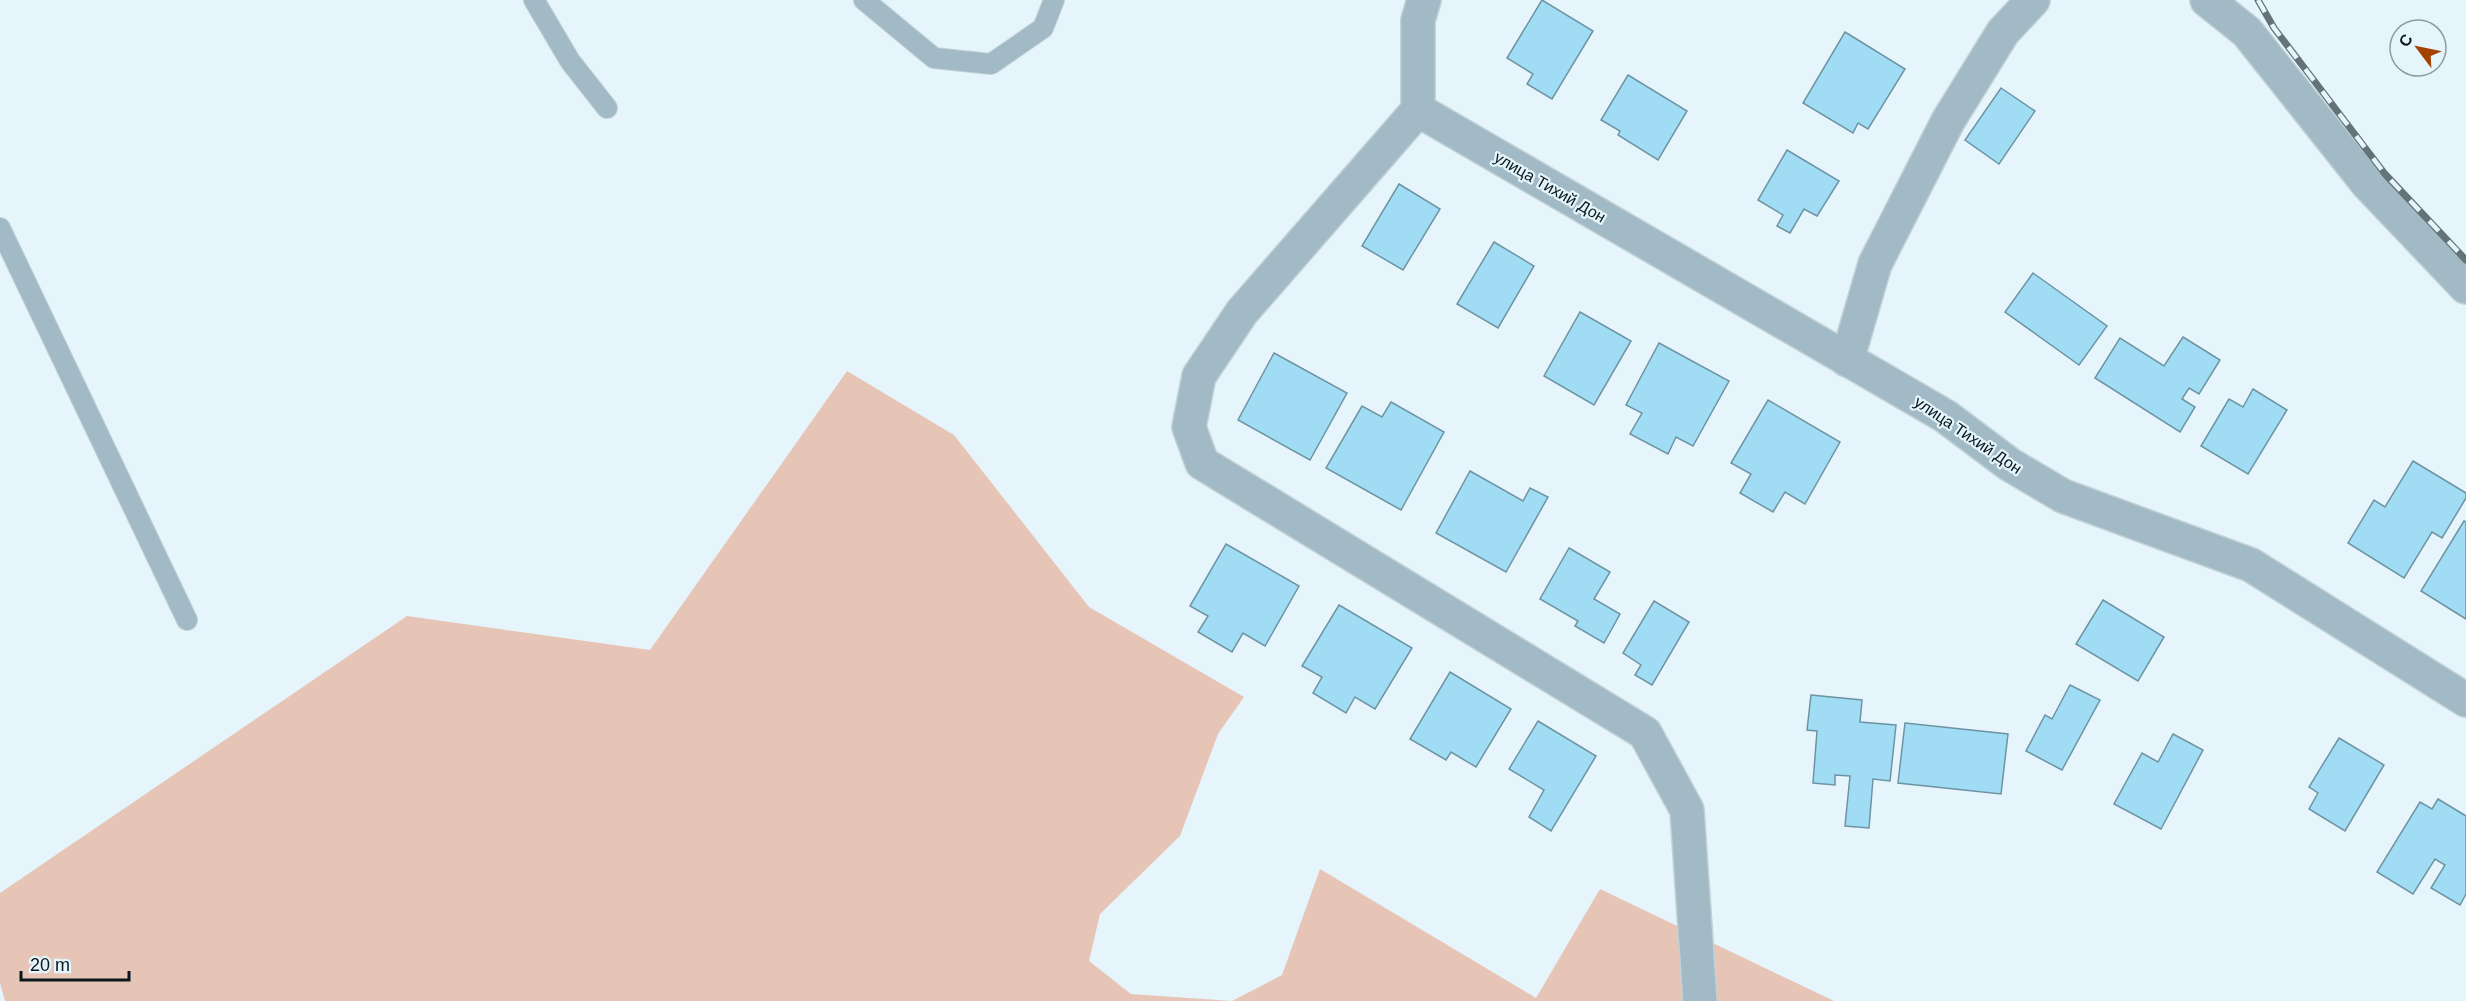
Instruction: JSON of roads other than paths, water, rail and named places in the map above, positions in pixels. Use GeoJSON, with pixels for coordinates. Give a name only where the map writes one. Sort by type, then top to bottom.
{"type":"FeatureCollection","features":[{"type":"Feature","properties":{"kind":"street"},"geometry":{"type":"LineString","coordinates":[[1425,0],[1418,20],[1418,110],[1242,312],[1199,376],[1189,427],[1202,463],[1645,733],[1687,810],[1700,1001]]}},
{"type":"Feature","properties":{"kind":"street"},"geometry":{"type":"LineString","coordinates":[[1847,360],[1875,264],[1948,121],[2003,32],[2033,0]]}},
{"type":"Feature","properties":{"kind":"street"},"geometry":{"type":"LineString","coordinates":[[2207,0],[2247,32],[2367,183],[2466,287]]}},
{"type":"Feature","properties":{"kind":"street","name":"улица Тихий Дон"},"geometry":{"type":"LineString","coordinates":[[1418,110],[1945,416],[2009,464],[2063,496],[2251,565],[2466,700]]}},
{"type":"Feature","properties":{"kind":"lane"},"geometry":{"type":"LineString","coordinates":[[534,0],[570,61],[607,108]]}},
{"type":"Feature","properties":{"kind":"lane"},"geometry":{"type":"LineString","coordinates":[[864,0],[934,58],[991,64],[1043,28],[1054,0]]}},
{"type":"Feature","properties":{"kind":"lane"},"geometry":{"type":"LineString","coordinates":[[0,228],[187,620]]}},
{"type":"Feature","properties":{"kind":"railway"},"geometry":{"type":"LineString","coordinates":[[2258,0],[2274,28],[2385,174],[2466,260]]}}]}
